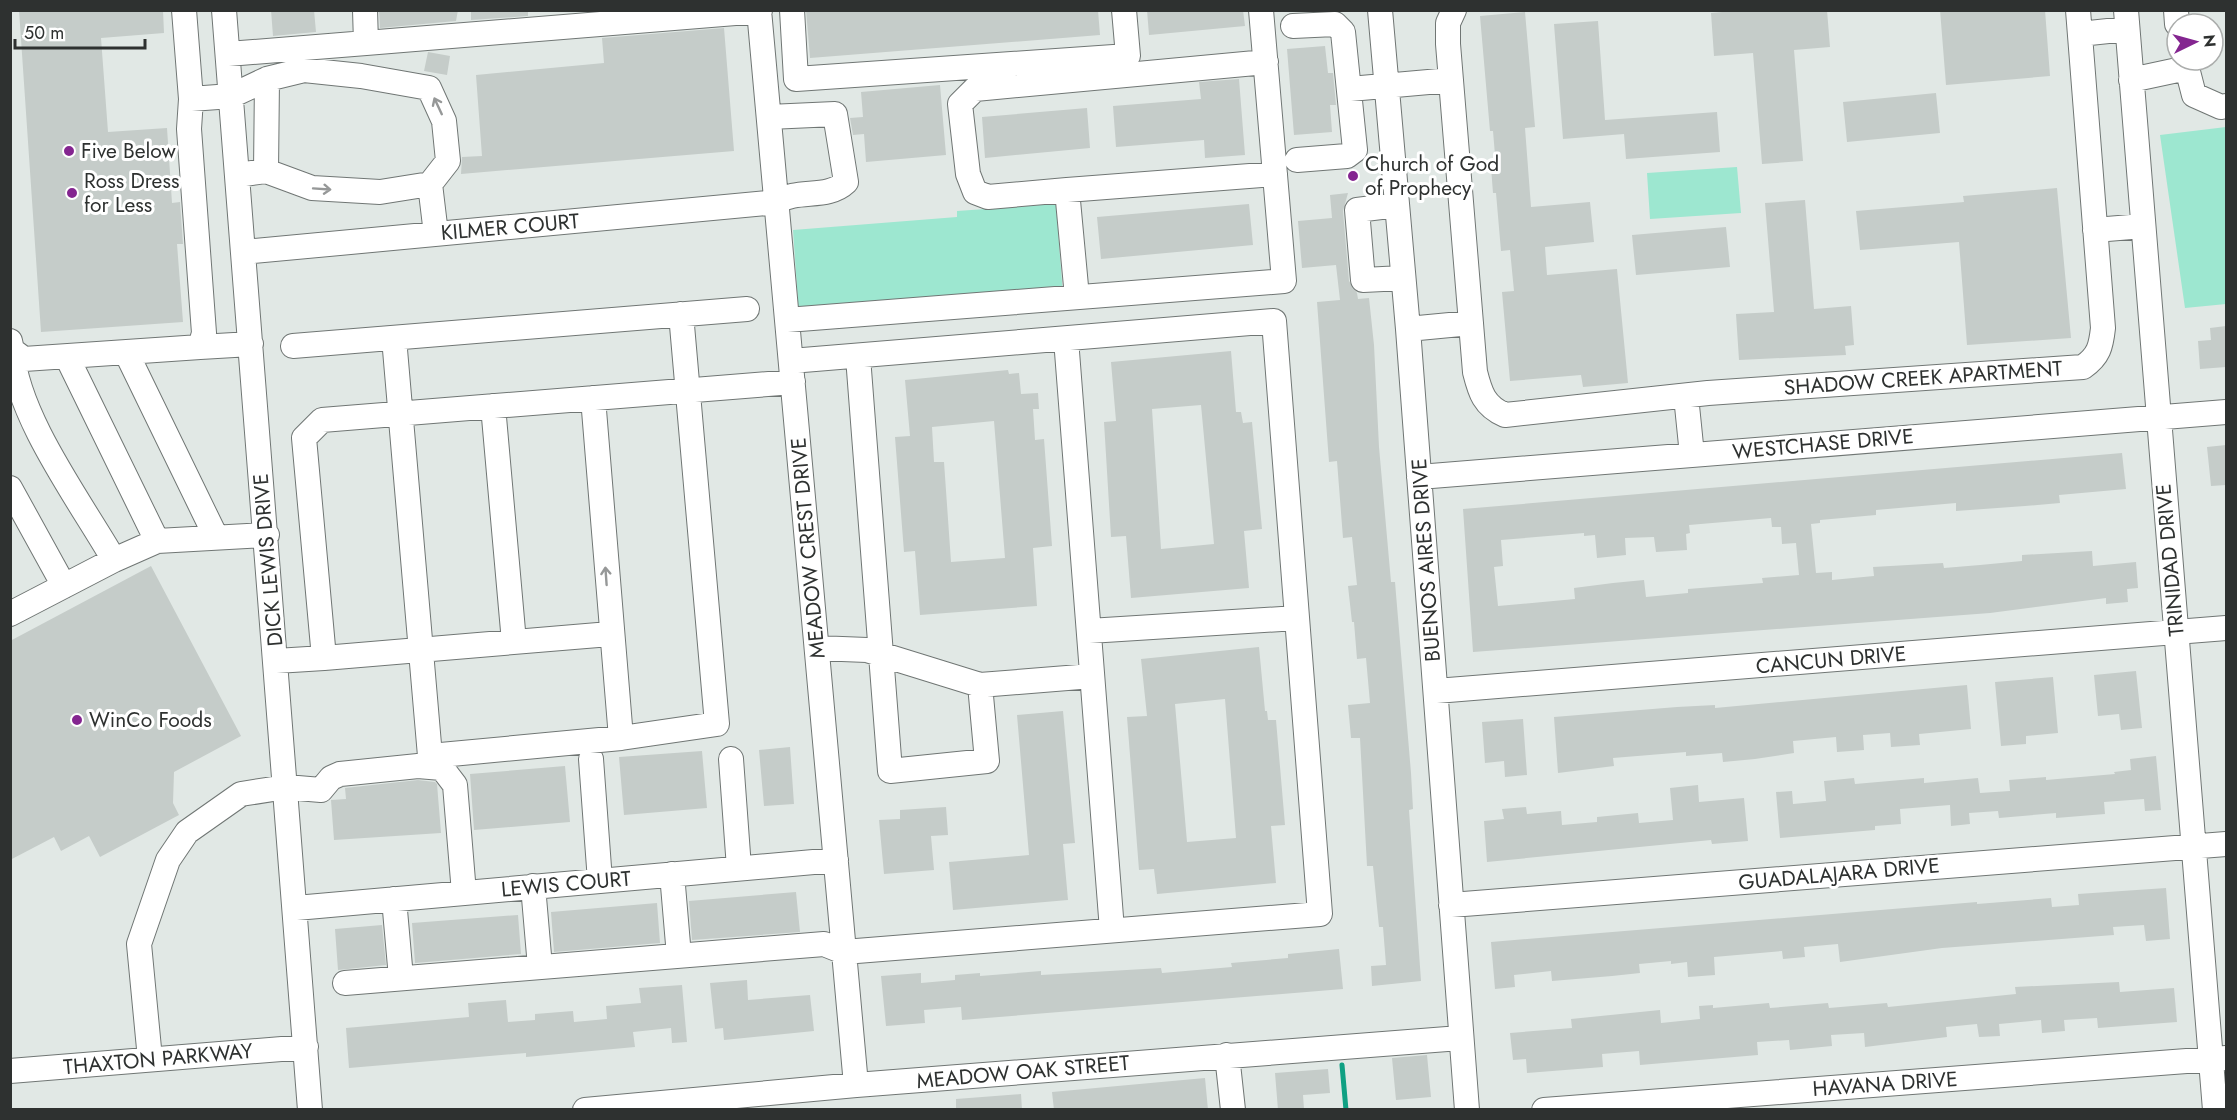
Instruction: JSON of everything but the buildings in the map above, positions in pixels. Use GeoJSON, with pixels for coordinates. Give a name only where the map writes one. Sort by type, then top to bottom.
{"type":"FeatureCollection","features":[{"type":"Feature","properties":{"kind":"street"},"geometry":{"type":"LineString","coordinates":[[184,10],[191,99],[189,129],[204,333],[200,347]]}},
{"type":"Feature","properties":{"kind":"street","name":"DICK LEWIS DRIVE"},"geometry":{"type":"LineString","coordinates":[[224,10],[267,535],[310,1110]]}},
{"type":"Feature","properties":{"kind":"street"},"geometry":{"type":"LineString","coordinates":[[365,10],[366,43]]}},
{"type":"Feature","properties":{"kind":"street"},"geometry":{"type":"LineString","coordinates":[[792,10],[796,79],[1128,56],[1124,10]]}},
{"type":"Feature","properties":{"kind":"street"},"geometry":{"type":"LineString","coordinates":[[787,320],[1284,281],[1261,10]]}},
{"type":"Feature","properties":{"kind":"street","name":"BUENOS AIRES DRIVE"},"geometry":{"type":"LineString","coordinates":[[1380,10],[1408,329],[1467,1110]]}},
{"type":"Feature","properties":{"kind":"street","name":"SHADOW CREEK APARTMENT"},"geometry":{"type":"LineString","coordinates":[[1454,10],[1449,24],[1451,80],[1475,372],[1480,396],[1496,411],[1505,415],[1686,396],[2084,367],[2094,359],[2101,346],[2103,328],[2079,22]]}},
{"type":"Feature","properties":{"kind":"street"},"geometry":{"type":"LineString","coordinates":[[228,54],[759,11]]}},
{"type":"Feature","properties":{"kind":"street","name":"MEADOW CREST DRIVE"},"geometry":{"type":"LineString","coordinates":[[759,11],[856,1085]]}},
{"type":"Feature","properties":{"kind":"street"},"geometry":{"type":"LineString","coordinates":[[2079,22],[2126,20]]}},
{"type":"Feature","properties":{"kind":"street","name":"TRINIDAD DRIVE"},"geometry":{"type":"LineString","coordinates":[[2126,20],[2194,846],[2219,1058],[2216,1110]]}},
{"type":"Feature","properties":{"kind":"street"},"geometry":{"type":"LineString","coordinates":[[1293,26],[1335,24],[1343,32],[1355,150],[1347,156],[1297,160]]}},
{"type":"Feature","properties":{"kind":"street"},"geometry":{"type":"LineString","coordinates":[[1266,62],[975,89],[960,104],[968,174],[975,192],[988,197],[1275,174]]}},
{"type":"Feature","properties":{"kind":"street"},"geometry":{"type":"LineString","coordinates":[[191,99],[231,96],[267,79],[304,70],[361,76],[429,88],[444,121],[448,161],[430,184],[380,192],[312,188],[267,171],[238,175]]}},
{"type":"Feature","properties":{"kind":"street"},"geometry":{"type":"LineString","coordinates":[[2131,80],[2165,70]]}},
{"type":"Feature","properties":{"kind":"street"},"geometry":{"type":"LineString","coordinates":[[2188,72],[2194,95],[2221,107],[2226,106]]}},
{"type":"Feature","properties":{"kind":"street"},"geometry":{"type":"LineString","coordinates":[[267,79],[267,171]]}},
{"type":"Feature","properties":{"kind":"street"},"geometry":{"type":"LineString","coordinates":[[1350,89],[1451,80]]}},
{"type":"Feature","properties":{"kind":"street","name":"KILMER COURT"},"geometry":{"type":"LineString","coordinates":[[244,252],[777,202],[786,197],[837,190],[846,182],[835,114],[769,117]]}},
{"type":"Feature","properties":{"kind":"street"},"geometry":{"type":"LineString","coordinates":[[430,184],[435,234]]}},
{"type":"Feature","properties":{"kind":"street"},"geometry":{"type":"LineString","coordinates":[[1067,190],[1077,297]]}},
{"type":"Feature","properties":{"kind":"street"},"geometry":{"type":"LineString","coordinates":[[1397,205],[1357,210],[1364,280],[1403,278]]}},
{"type":"Feature","properties":{"kind":"street"},"geometry":{"type":"LineString","coordinates":[[2095,230],[2143,226]]}},
{"type":"Feature","properties":{"kind":"street"},"geometry":{"type":"LineString","coordinates":[[293,346],[747,309]]}},
{"type":"Feature","properties":{"kind":"street"},"geometry":{"type":"LineString","coordinates":[[329,764],[621,738],[717,724],[681,314]]}},
{"type":"Feature","properties":{"kind":"street"},"geometry":{"type":"LineString","coordinates":[[324,658],[304,438],[322,420],[688,390],[792,372],[858,357],[1274,321],[1320,914],[844,952],[824,944],[345,983]]}},
{"type":"Feature","properties":{"kind":"street"},"geometry":{"type":"LineString","coordinates":[[1408,329],[1471,323]]}},
{"type":"Feature","properties":{"kind":"street"},"geometry":{"type":"LineString","coordinates":[[394,338],[430,756]]}},
{"type":"Feature","properties":{"kind":"street"},"geometry":{"type":"LineString","coordinates":[[1066,339],[1112,930]]}},
{"type":"Feature","properties":{"kind":"street"},"geometry":{"type":"LineString","coordinates":[[11,346],[24,359],[251,344]]}},
{"type":"Feature","properties":{"kind":"street"},"geometry":{"type":"LineString","coordinates":[[11,346],[14,376],[43,440],[114,560]]}},
{"type":"Feature","properties":{"kind":"street"},"geometry":{"type":"LineString","coordinates":[[126,352],[216,537]]}},
{"type":"Feature","properties":{"kind":"street"},"geometry":{"type":"LineString","coordinates":[[67,357],[157,541]]}},
{"type":"Feature","properties":{"kind":"street"},"geometry":{"type":"LineString","coordinates":[[858,357],[890,771],[987,761],[980,685]]}},
{"type":"Feature","properties":{"kind":"street"},"geometry":{"type":"LineString","coordinates":[[1686,396],[1692,455]]}},
{"type":"Feature","properties":{"kind":"street"},"geometry":{"type":"LineString","coordinates":[[593,398],[610,634],[621,738]]}},
{"type":"Feature","properties":{"kind":"street"},"geometry":{"type":"LineString","coordinates":[[493,406],[514,642]]}},
{"type":"Feature","properties":{"kind":"street","name":"WESTCHASE DRIVE"},"geometry":{"type":"LineString","coordinates":[[1419,477],[2226,412]]}},
{"type":"Feature","properties":{"kind":"street"},"geometry":{"type":"LineString","coordinates":[[10,488],[64,586]]}},
{"type":"Feature","properties":{"kind":"street"},"geometry":{"type":"LineString","coordinates":[[13,606],[64,586],[157,541],[267,535]]}},
{"type":"Feature","properties":{"kind":"street"},"geometry":{"type":"LineString","coordinates":[[1089,631],[1297,618]]}},
{"type":"Feature","properties":{"kind":"street","name":"CANCUN DRIVE"},"geometry":{"type":"LineString","coordinates":[[1436,691],[2226,628]]}},
{"type":"Feature","properties":{"kind":"street"},"geometry":{"type":"LineString","coordinates":[[276,661],[610,634]]}},
{"type":"Feature","properties":{"kind":"street"},"geometry":{"type":"LineString","coordinates":[[817,648],[867,650],[980,685],[1092,676]]}},
{"type":"Feature","properties":{"kind":"street"},"geometry":{"type":"LineString","coordinates":[[591,759],[600,880]]}},
{"type":"Feature","properties":{"kind":"street"},"geometry":{"type":"LineString","coordinates":[[731,759],[739,868]]}},
{"type":"Feature","properties":{"kind":"street"},"geometry":{"type":"LineString","coordinates":[[150,1059],[139,944],[168,860],[187,832],[241,794],[286,787],[321,790],[331,778],[340,774],[418,766],[442,768],[455,785],[464,893]]}},
{"type":"Feature","properties":{"kind":"street","name":"GUADALAJARA DRIVE"},"geometry":{"type":"LineString","coordinates":[[1451,905],[2226,844]]}},
{"type":"Feature","properties":{"kind":"street","name":"LEWIS COURT"},"geometry":{"type":"LineString","coordinates":[[296,908],[836,860]]}},
{"type":"Feature","properties":{"kind":"street"},"geometry":{"type":"LineString","coordinates":[[672,874],[679,956]]}},
{"type":"Feature","properties":{"kind":"street"},"geometry":{"type":"LineString","coordinates":[[533,886],[540,967]]}},
{"type":"Feature","properties":{"kind":"street"},"geometry":{"type":"LineString","coordinates":[[394,899],[401,978]]}},
{"type":"Feature","properties":{"kind":"street","name":"MEADOW OAK STREET"},"geometry":{"type":"LineString","coordinates":[[585,1110],[856,1085],[1460,1038]]}},
{"type":"Feature","properties":{"kind":"street","name":"THAXTON PARKWAY"},"geometry":{"type":"LineString","coordinates":[[10,1071],[306,1047]]}},
{"type":"Feature","properties":{"kind":"street"},"geometry":{"type":"LineString","coordinates":[[1227,1055],[1233,1110]]}},
{"type":"Feature","properties":{"kind":"street","name":"HAVANA DRIVE"},"geometry":{"type":"LineString","coordinates":[[1544,1110],[2219,1058]]}},
{"type":"Feature","properties":{"kind":"green space"},"geometry":{"type":"Polygon","coordinates":[[[2226,127],[2226,304],[2185,308],[2160,135],[2226,127]]]}},
{"type":"Feature","properties":{"kind":"green space"},"geometry":{"type":"Polygon","coordinates":[[[1737,167],[1741,213],[1650,219],[1647,173],[1737,167]]]}},
{"type":"Feature","properties":{"kind":"green space"},"geometry":{"type":"Polygon","coordinates":[[[1056,204],[1063,295],[799,316],[793,230],[957,217],[957,211],[1056,204]]]}},
{"type":"Feature","properties":{"kind":"waterway"},"geometry":{"type":"LineString","coordinates":[[1342,1065],[1346,1110]]}},
{"type":"Feature","properties":{"kind":"place","name":"Five Below"},"geometry":{"type":"Point","coordinates":[69,151]}},
{"type":"Feature","properties":{"kind":"place","name":"Church of God of Prophecy"},"geometry":{"type":"Point","coordinates":[1353,176]}},
{"type":"Feature","properties":{"kind":"place","name":"Ross Dress for Less"},"geometry":{"type":"Point","coordinates":[72,193]}},
{"type":"Feature","properties":{"kind":"place","name":"WinCo Foods"},"geometry":{"type":"Point","coordinates":[77,720]}}]}
